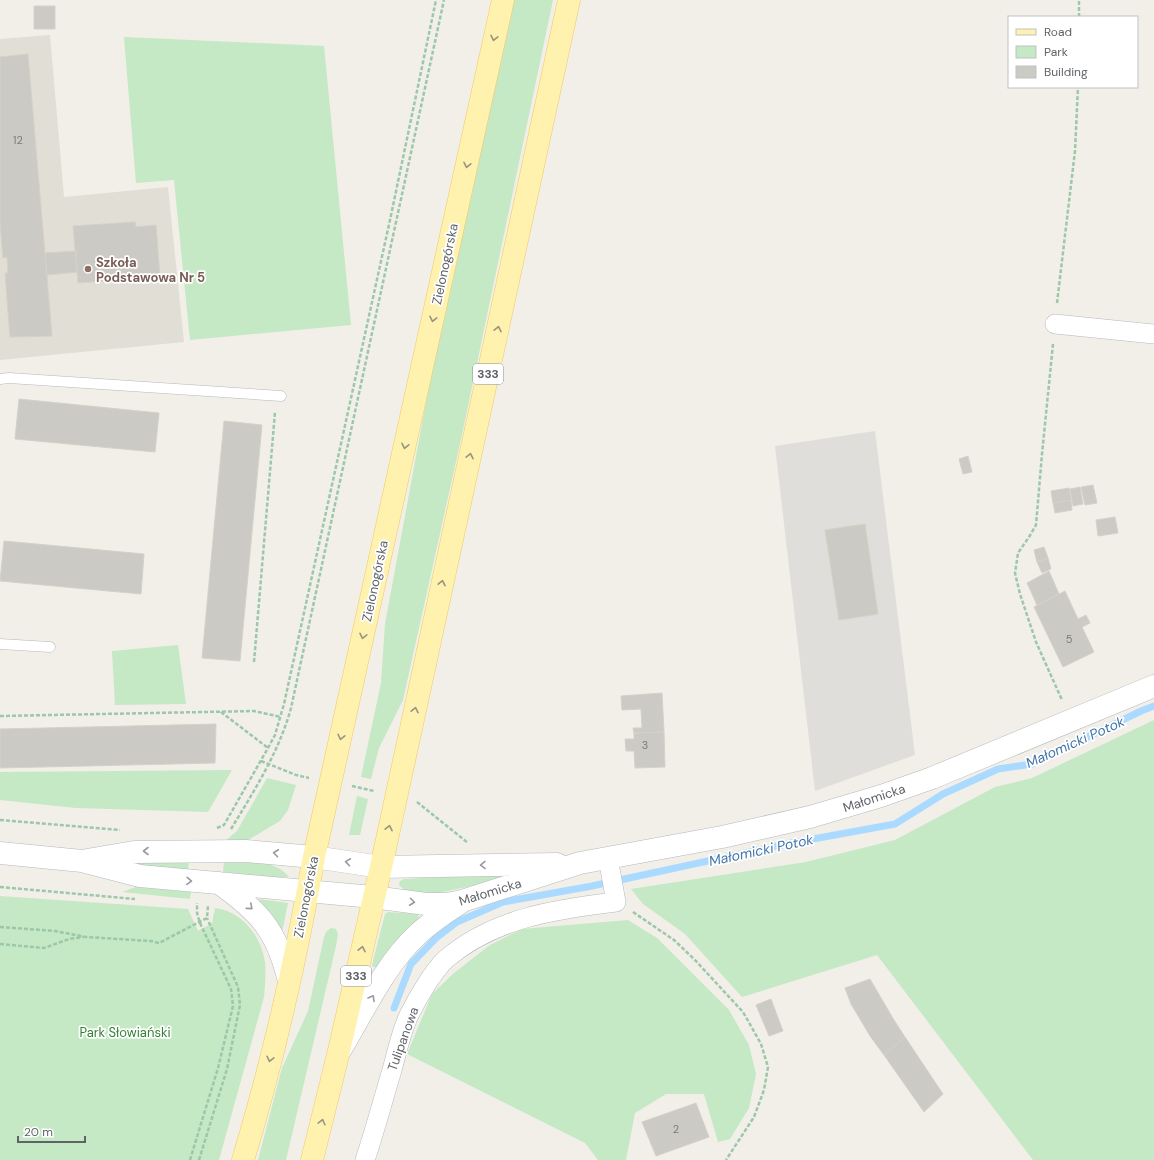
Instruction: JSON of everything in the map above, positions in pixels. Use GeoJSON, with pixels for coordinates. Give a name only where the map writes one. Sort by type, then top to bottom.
{"type":"FeatureCollection","features":[{"type":"Feature","properties":{"kind":"main road","name":"Zielonogórska"},"geometry":{"type":"LineString","coordinates":[[243,1160],[263,1088],[289,981],[314,857],[503,0]]}},
{"type":"Feature","properties":{"kind":"main road","name":"333"},"geometry":{"type":"LineString","coordinates":[[312,1160],[338,1055],[381,867],[569,0]]}},
{"type":"Feature","properties":{"kind":"street"},"geometry":{"type":"LineString","coordinates":[[1055,324],[1154,334]]}},
{"type":"Feature","properties":{"kind":"street","name":"Małomicka"},"geometry":{"type":"LineString","coordinates":[[82,861],[134,852],[260,851],[381,867],[580,863],[612,882],[743,833],[834,811],[904,788],[1154,686]]}},
{"type":"Feature","properties":{"kind":"street"},"geometry":{"type":"LineString","coordinates":[[0,852],[82,861]]}},
{"type":"Feature","properties":{"kind":"street","name":"Małomicka"},"geometry":{"type":"LineString","coordinates":[[82,861],[133,875],[373,897],[430,904],[447,904],[463,901],[580,863]]}},
{"type":"Feature","properties":{"kind":"street"},"geometry":{"type":"LineString","coordinates":[[215,882],[249,906],[266,924],[276,942],[289,981]]}},
{"type":"Feature","properties":{"kind":"street","name":"Tulipanowa"},"geometry":{"type":"LineString","coordinates":[[365,1160],[409,1015],[430,980],[445,960],[470,941],[494,929],[520,919],[562,910],[612,882]]}},
{"type":"Feature","properties":{"kind":"street"},"geometry":{"type":"LineString","coordinates":[[338,1055],[379,985],[403,950],[424,928],[463,901]]}},
{"type":"Feature","properties":{"kind":"lane"},"geometry":{"type":"LineString","coordinates":[[0,379],[9,378],[279,395]]}},
{"type":"Feature","properties":{"kind":"lane"},"geometry":{"type":"LineString","coordinates":[[0,644],[50,647]]}},
{"type":"Feature","properties":{"kind":"path"},"geometry":{"type":"LineString","coordinates":[[216,828],[224,825],[275,735],[281,717],[390,220],[436,0]]}},
{"type":"Feature","properties":{"kind":"path"},"geometry":{"type":"LineString","coordinates":[[213,852],[214,837],[231,829],[268,765],[286,726],[297,683],[444,0]]}},
{"type":"Feature","properties":{"kind":"path"},"geometry":{"type":"LineString","coordinates":[[1080,0],[1080,16]]}},
{"type":"Feature","properties":{"kind":"path"},"geometry":{"type":"LineString","coordinates":[[1071,720],[1036,642],[1020,594],[1015,573],[1018,553],[1036,525],[1055,324],[1074,151],[1078,88]]}},
{"type":"Feature","properties":{"kind":"path"},"geometry":{"type":"LineString","coordinates":[[254,662],[279,395]]}},
{"type":"Feature","properties":{"kind":"path"},"geometry":{"type":"LineString","coordinates":[[220,711],[268,748]]}},
{"type":"Feature","properties":{"kind":"path"},"geometry":{"type":"LineString","coordinates":[[0,716],[254,711],[281,717]]}},
{"type":"Feature","properties":{"kind":"path"},"geometry":{"type":"LineString","coordinates":[[261,761],[296,775],[331,782]]}},
{"type":"Feature","properties":{"kind":"path"},"geometry":{"type":"LineString","coordinates":[[0,820],[123,830]]}},
{"type":"Feature","properties":{"kind":"path"},"geometry":{"type":"LineString","coordinates":[[199,1160],[228,1069],[240,1005],[238,987],[207,918],[215,882]]}},
{"type":"Feature","properties":{"kind":"path"},"geometry":{"type":"LineString","coordinates":[[612,882],[646,920],[674,940],[695,960],[743,1012],[761,1044],[768,1066],[764,1090],[754,1117],[726,1160]]}},
{"type":"Feature","properties":{"kind":"path"},"geometry":{"type":"LineString","coordinates":[[0,887],[142,900]]}},
{"type":"Feature","properties":{"kind":"path"},"geometry":{"type":"LineString","coordinates":[[189,904],[197,905]]}},
{"type":"Feature","properties":{"kind":"path"},"geometry":{"type":"LineString","coordinates":[[0,927],[55,931],[86,937],[151,941],[159,943],[200,923],[207,918]]}},
{"type":"Feature","properties":{"kind":"path"},"geometry":{"type":"LineString","coordinates":[[190,1160],[218,1068],[233,1006],[231,989],[200,923]]}},
{"type":"Feature","properties":{"kind":"path"},"geometry":{"type":"LineString","coordinates":[[0,944],[44,948],[70,939],[86,937]]}},
{"type":"Feature","properties":{"kind":"shaded area","name":"Szkoła Podstawowa Nr 5"},"geometry":{"type":"Polygon","coordinates":[[[50,35],[64,197],[168,187],[184,342],[0,360],[0,39],[50,35]]]}},
{"type":"Feature","properties":{"kind":"shaded area"},"geometry":{"type":"Polygon","coordinates":[[[875,431],[915,755],[815,791],[775,446],[875,431]]]}},
{"type":"Feature","properties":{"kind":"green space"},"geometry":{"type":"Polygon","coordinates":[[[510,0],[553,0],[463,430],[403,700],[379,748],[371,779],[361,777],[381,683],[385,624],[431,375],[510,0]]]}},
{"type":"Feature","properties":{"kind":"green space"},"geometry":{"type":"Polygon","coordinates":[[[124,37],[324,46],[351,325],[190,340],[174,180],[136,183],[124,37]]]}},
{"type":"Feature","properties":{"kind":"green space"},"geometry":{"type":"Polygon","coordinates":[[[178,645],[186,704],[115,705],[112,651],[178,645]]]}},
{"type":"Feature","properties":{"kind":"green space"},"geometry":{"type":"Polygon","coordinates":[[[1154,720],[1154,1160],[1033,1160],[877,955],[742,997],[685,934],[643,904],[631,889],[806,862],[895,840],[995,787],[1032,778],[1154,720]]]}},
{"type":"Feature","properties":{"kind":"green space"},"geometry":{"type":"Polygon","coordinates":[[[232,770],[208,812],[76,808],[0,800],[0,772],[232,770]]]}},
{"type":"Feature","properties":{"kind":"green space"},"geometry":{"type":"Polygon","coordinates":[[[267,778],[296,785],[288,810],[280,821],[248,840],[224,842],[237,831],[267,778]]]}},
{"type":"Feature","properties":{"kind":"green space"},"geometry":{"type":"Polygon","coordinates":[[[357,796],[368,799],[360,835],[349,835],[357,796]]]}},
{"type":"Feature","properties":{"kind":"green space"},"geometry":{"type":"Polygon","coordinates":[[[134,861],[189,861],[188,870],[134,864],[134,861]]]}},
{"type":"Feature","properties":{"kind":"green space"},"geometry":{"type":"Polygon","coordinates":[[[224,862],[259,862],[268,864],[283,871],[289,877],[269,877],[223,872],[224,862]]]}},
{"type":"Feature","properties":{"kind":"green space"},"geometry":{"type":"Polygon","coordinates":[[[522,873],[522,875],[429,895],[406,891],[399,885],[400,881],[404,879],[522,873]]]}},
{"type":"Feature","properties":{"kind":"green space"},"geometry":{"type":"Polygon","coordinates":[[[136,887],[191,892],[190,899],[122,892],[136,887]]]}},
{"type":"Feature","properties":{"kind":"green space","name":"Park Słowiański"},"geometry":{"type":"Polygon","coordinates":[[[0,896],[188,909],[198,931],[212,923],[215,908],[234,914],[249,926],[255,934],[263,952],[265,962],[264,997],[219,1160],[0,1160],[0,896]]]}},
{"type":"Feature","properties":{"kind":"green space"},"geometry":{"type":"Polygon","coordinates":[[[258,899],[288,903],[282,932],[276,920],[258,899]]]}},
{"type":"Feature","properties":{"kind":"green space"},"geometry":{"type":"Polygon","coordinates":[[[388,912],[417,914],[419,919],[377,967],[373,967],[372,965],[385,914],[388,912]]]}},
{"type":"Feature","properties":{"kind":"green space"},"geometry":{"type":"Polygon","coordinates":[[[628,920],[657,938],[729,1010],[749,1045],[756,1074],[749,1108],[730,1139],[718,1142],[704,1094],[666,1094],[635,1113],[626,1160],[598,1160],[585,1143],[407,1054],[432,994],[454,973],[490,945],[522,929],[628,920]]]}},
{"type":"Feature","properties":{"kind":"green space"},"geometry":{"type":"Polygon","coordinates":[[[331,928],[336,929],[338,934],[336,946],[286,1160],[258,1160],[282,1068],[308,1011],[324,937],[326,932],[331,928]]]}},
{"type":"Feature","properties":{"kind":"building"},"geometry":{"type":"Polygon","coordinates":[[[34,6],[55,6],[55,29],[34,29],[34,6]]]}},
{"type":"Feature","properties":{"kind":"building"},"geometry":{"type":"Polygon","coordinates":[[[28,54],[52,336],[10,337],[5,273],[8,273],[7,257],[3,258],[0,222],[0,57],[28,54]]]}},
{"type":"Feature","properties":{"kind":"building"},"geometry":{"type":"Polygon","coordinates":[[[135,222],[136,227],[156,225],[160,277],[78,283],[73,226],[135,222]]]}},
{"type":"Feature","properties":{"kind":"building"},"geometry":{"type":"Polygon","coordinates":[[[76,251],[77,272],[47,275],[45,253],[76,251]]]}},
{"type":"Feature","properties":{"kind":"building"},"geometry":{"type":"Polygon","coordinates":[[[19,399],[159,413],[155,452],[15,439],[19,399]]]}},
{"type":"Feature","properties":{"kind":"building"},"geometry":{"type":"Polygon","coordinates":[[[224,421],[262,425],[240,661],[202,658],[224,421]]]}},
{"type":"Feature","properties":{"kind":"building"},"geometry":{"type":"Polygon","coordinates":[[[968,456],[972,472],[963,474],[959,459],[968,456]]]}},
{"type":"Feature","properties":{"kind":"building"},"geometry":{"type":"Polygon","coordinates":[[[1093,485],[1097,503],[1085,505],[1081,487],[1093,485]]]}},
{"type":"Feature","properties":{"kind":"building"},"geometry":{"type":"Polygon","coordinates":[[[1080,487],[1083,504],[1073,506],[1070,489],[1080,487]]]}},
{"type":"Feature","properties":{"kind":"building"},"geometry":{"type":"Polygon","coordinates":[[[1069,488],[1071,500],[1053,503],[1051,491],[1069,488]]]}},
{"type":"Feature","properties":{"kind":"building"},"geometry":{"type":"Polygon","coordinates":[[[1071,500],[1072,510],[1055,513],[1053,503],[1071,500]]]}},
{"type":"Feature","properties":{"kind":"building"},"geometry":{"type":"Polygon","coordinates":[[[1115,517],[1118,533],[1098,536],[1096,520],[1115,517]]]}},
{"type":"Feature","properties":{"kind":"building"},"geometry":{"type":"Polygon","coordinates":[[[865,524],[878,614],[839,620],[825,530],[865,524]]]}},
{"type":"Feature","properties":{"kind":"building"},"geometry":{"type":"Polygon","coordinates":[[[4,541],[144,554],[141,594],[0,581],[4,541]]]}},
{"type":"Feature","properties":{"kind":"building"},"geometry":{"type":"Polygon","coordinates":[[[1044,547],[1048,558],[1037,562],[1034,550],[1044,547]]]}},
{"type":"Feature","properties":{"kind":"building"},"geometry":{"type":"Polygon","coordinates":[[[1048,558],[1051,569],[1042,573],[1037,562],[1048,558]]]}},
{"type":"Feature","properties":{"kind":"building"},"geometry":{"type":"Polygon","coordinates":[[[1049,571],[1059,594],[1037,605],[1027,583],[1049,571]]]}},
{"type":"Feature","properties":{"kind":"building"},"geometry":{"type":"Polygon","coordinates":[[[1065,591],[1078,619],[1086,615],[1090,623],[1082,627],[1094,652],[1063,667],[1034,607],[1065,591]]]}},
{"type":"Feature","properties":{"kind":"building"},"geometry":{"type":"Polygon","coordinates":[[[662,693],[664,732],[634,733],[633,728],[642,728],[641,709],[622,710],[621,696],[662,693]]]}},
{"type":"Feature","properties":{"kind":"building"},"geometry":{"type":"Polygon","coordinates":[[[216,724],[215,763],[0,768],[0,729],[216,724]]]}},
{"type":"Feature","properties":{"kind":"building"},"geometry":{"type":"Polygon","coordinates":[[[664,732],[665,767],[635,768],[634,751],[626,751],[625,739],[634,739],[634,733],[664,732]]]}},
{"type":"Feature","properties":{"kind":"building"},"geometry":{"type":"Polygon","coordinates":[[[870,979],[905,1037],[884,1055],[870,1036],[851,1004],[845,988],[870,979]]]}},
{"type":"Feature","properties":{"kind":"building"},"geometry":{"type":"Polygon","coordinates":[[[771,999],[783,1031],[769,1036],[756,1005],[771,999]]]}},
{"type":"Feature","properties":{"kind":"building"},"geometry":{"type":"Polygon","coordinates":[[[905,1037],[943,1094],[924,1112],[884,1055],[905,1037]]]}},
{"type":"Feature","properties":{"kind":"building"},"geometry":{"type":"Polygon","coordinates":[[[696,1103],[709,1137],[656,1156],[642,1122],[696,1103]]]}},
{"type":"Feature","properties":{"kind":"waterway","name":"Małomicki Potok"},"geometry":{"type":"LineString","coordinates":[[394,1008],[411,964],[436,938],[457,922],[503,902],[592,886],[791,843],[895,824],[943,794],[998,769],[1032,764],[1154,706]]}},
{"type":"Feature","properties":{"kind":"place","name":"Szkoła Podstawowa Nr 5"},"geometry":{"type":"Point","coordinates":[88,269]}}]}
